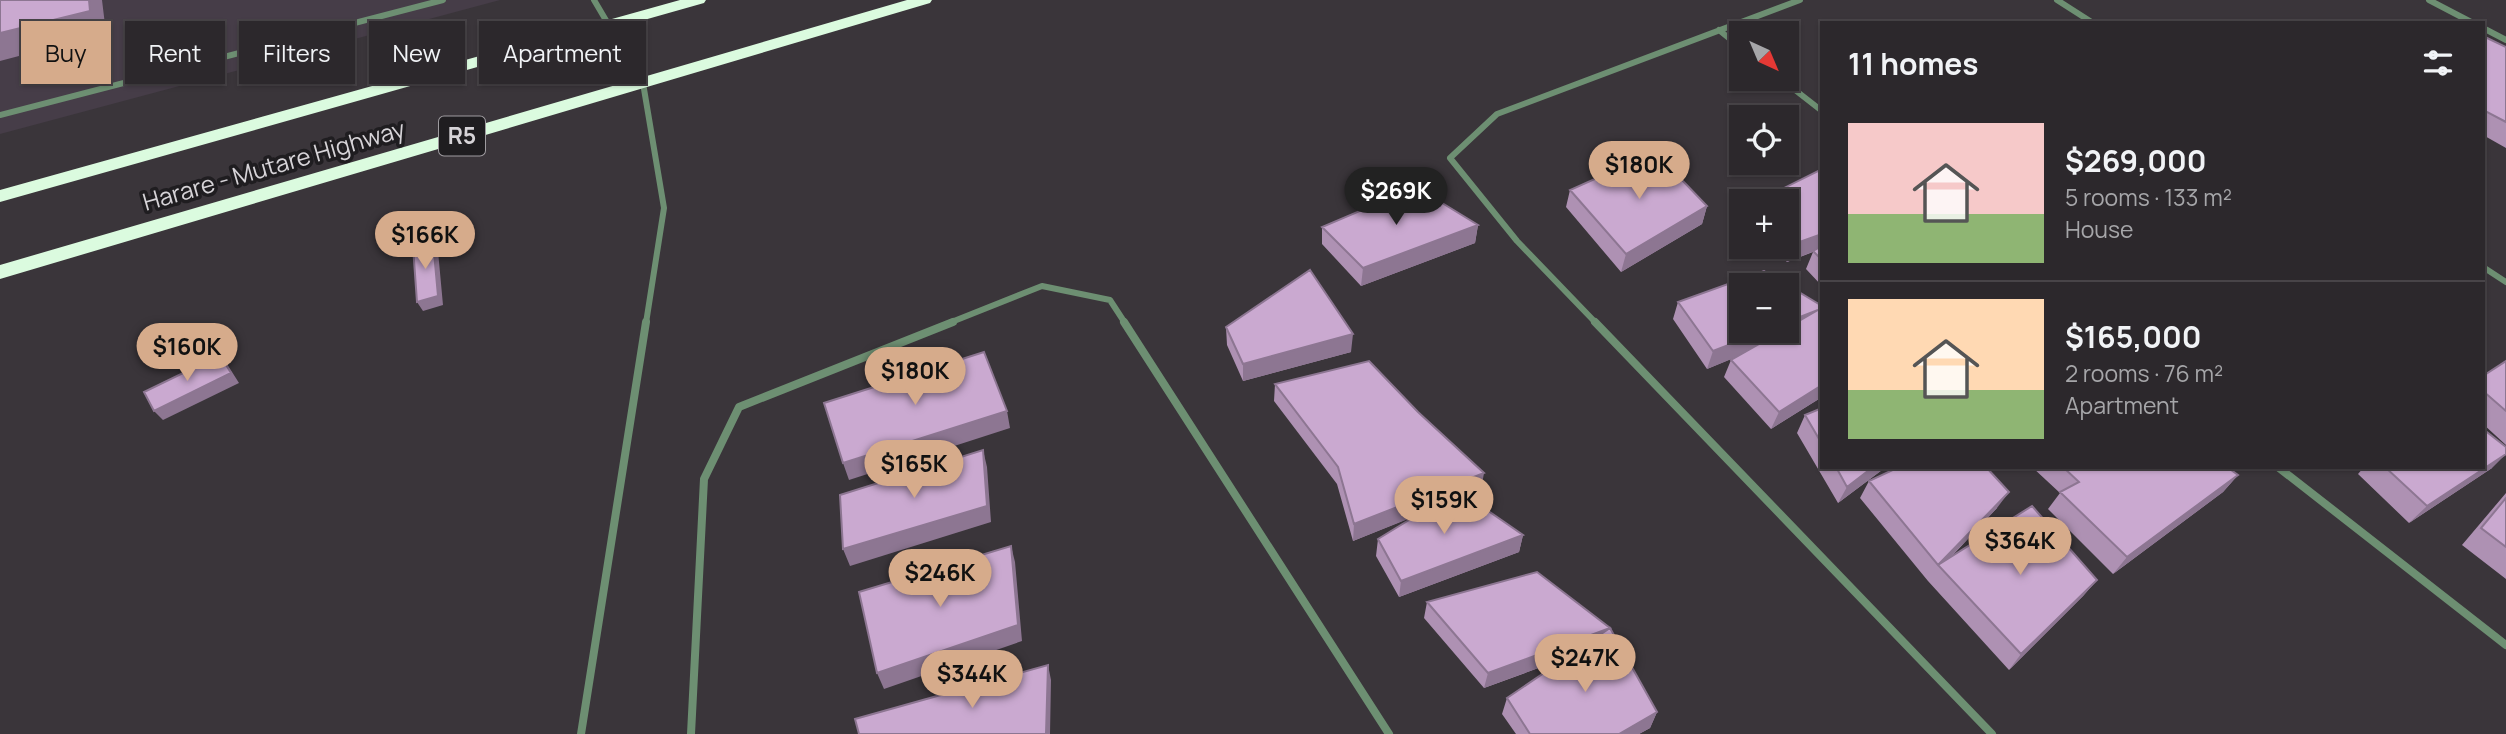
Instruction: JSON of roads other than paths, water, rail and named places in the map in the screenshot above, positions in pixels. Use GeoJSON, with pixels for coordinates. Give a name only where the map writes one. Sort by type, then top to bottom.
{"type":"FeatureCollection","features":[{"type":"Feature","properties":{"kind":"highway","name":"Harare - Mutare Highway"},"geometry":{"type":"LineString","coordinates":[[624,21],[698,0]]}},
{"type":"Feature","properties":{"kind":"highway","name":"Harare - Mutare Highway"},"geometry":{"type":"LineString","coordinates":[[646,82],[924,0]]}},
{"type":"Feature","properties":{"kind":"highway","name":"Harare - Mutare Highway"},"geometry":{"type":"LineString","coordinates":[[0,196],[479,62]]}},
{"type":"Feature","properties":{"kind":"highway","name":"Harare - Mutare Highway"},"geometry":{"type":"LineString","coordinates":[[0,272],[640,84]]}},
{"type":"Feature","properties":{"kind":"street"},"geometry":{"type":"LineString","coordinates":[[0,115],[443,0]]}},
{"type":"Feature","properties":{"kind":"street"},"geometry":{"type":"LineString","coordinates":[[594,0],[604,21]]}},
{"type":"Feature","properties":{"kind":"street"},"geometry":{"type":"LineString","coordinates":[[1800,0],[1497,114],[1450,158],[1517,241],[1992,734]]}},
{"type":"Feature","properties":{"kind":"street"},"geometry":{"type":"LineString","coordinates":[[2057,0],[2090,21]]}},
{"type":"Feature","properties":{"kind":"street"},"geometry":{"type":"LineString","coordinates":[[2429,0],[2469,21]]}},
{"type":"Feature","properties":{"kind":"street"},"geometry":{"type":"LineString","coordinates":[[2485,29],[2506,40]]}},
{"type":"Feature","properties":{"kind":"street"},"geometry":{"type":"LineString","coordinates":[[1719,30],[1729,38]]}},
{"type":"Feature","properties":{"kind":"street"},"geometry":{"type":"LineString","coordinates":[[581,734],[664,208],[643,84]]}},
{"type":"Feature","properties":{"kind":"street"},"geometry":{"type":"LineString","coordinates":[[1797,91],[1820,108]]}},
{"type":"Feature","properties":{"kind":"street"},"geometry":{"type":"LineString","coordinates":[[2485,268],[2506,282]]}},
{"type":"Feature","properties":{"kind":"street"},"geometry":{"type":"LineString","coordinates":[[691,734],[704,479],[739,407],[1042,286],[1110,300],[1389,734]]}},
{"type":"Feature","properties":{"kind":"street"},"geometry":{"type":"LineString","coordinates":[[2281,469],[2506,645]]}}]}
